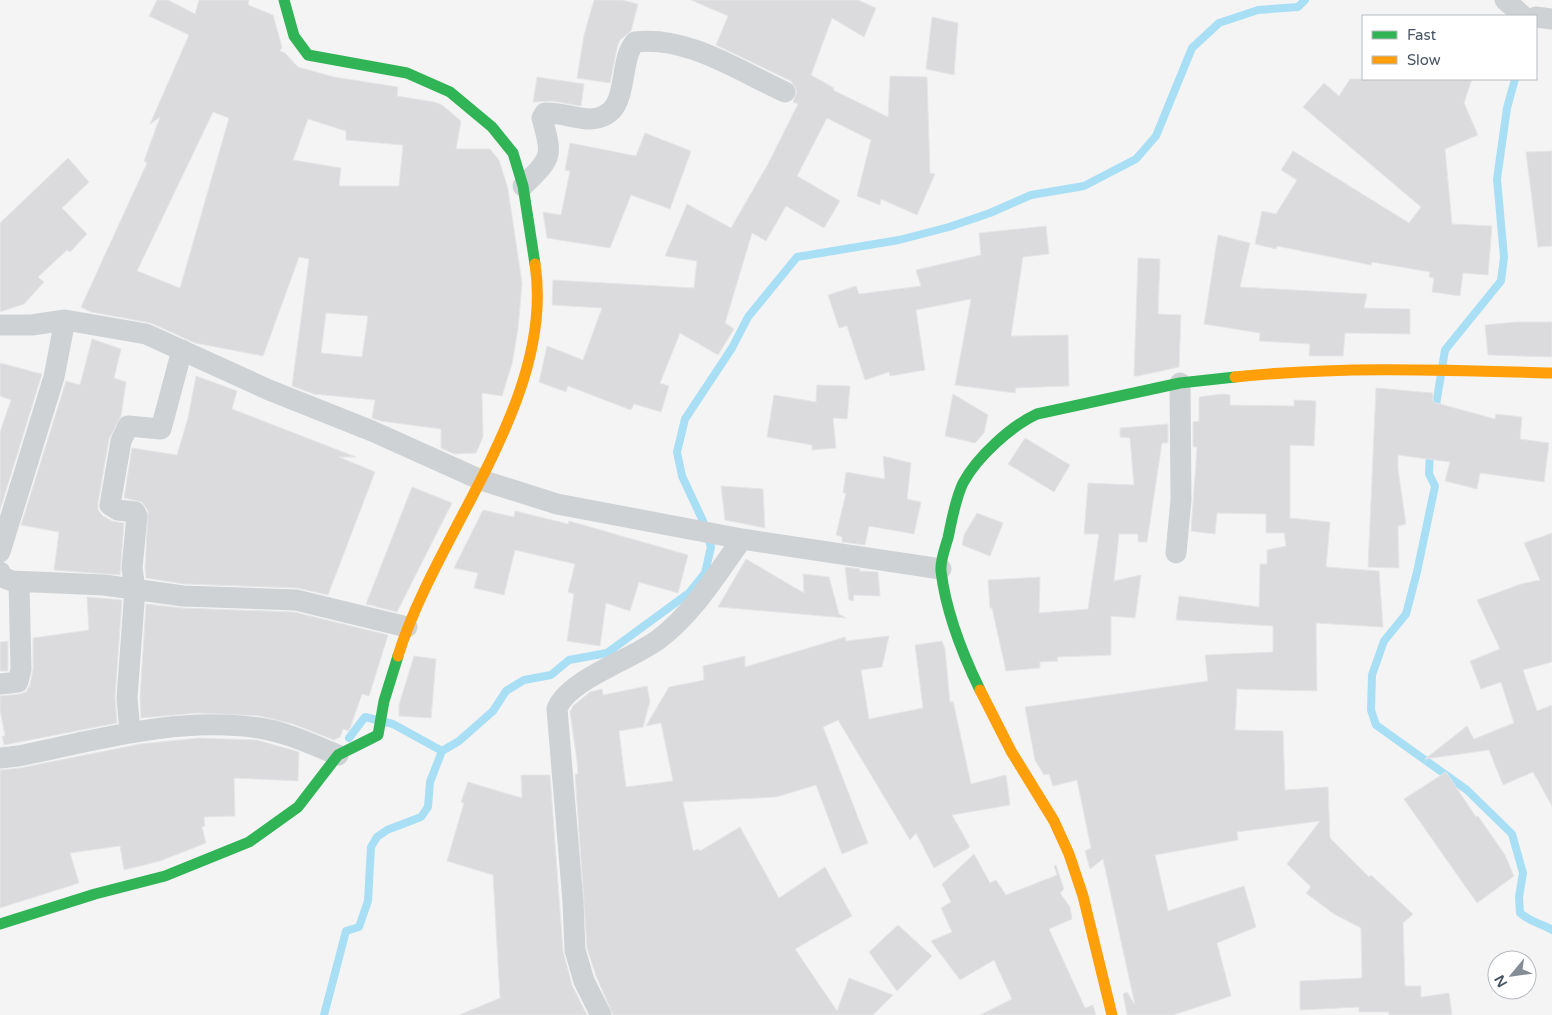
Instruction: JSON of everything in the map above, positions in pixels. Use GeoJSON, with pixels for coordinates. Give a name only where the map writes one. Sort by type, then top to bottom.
{"type":"FeatureCollection","features":[{"type":"Feature","properties":{"kind":"street"},"geometry":{"type":"LineString","coordinates":[[0,924],[94,894],[165,876],[248,842],[298,807],[338,755],[378,735],[384,701],[407,627],[481,480],[518,398],[527,368],[534,331],[538,282],[523,186],[513,153],[492,127],[450,92],[407,74],[308,55],[299,47],[290,28],[288,7],[284,0]]}},
{"type":"Feature","properties":{"kind":"street"},"geometry":{"type":"LineString","coordinates":[[1505,0],[1522,15]]}},
{"type":"Feature","properties":{"kind":"street"},"geometry":{"type":"LineString","coordinates":[[1537,18],[1552,19]]}},
{"type":"Feature","properties":{"kind":"street"},"geometry":{"type":"LineString","coordinates":[[523,186],[547,162],[550,146],[542,118],[545,113],[590,118],[603,116],[618,103],[623,87],[628,50],[635,42],[653,40],[684,45],[785,92]]}},
{"type":"Feature","properties":{"kind":"street"},"geometry":{"type":"LineString","coordinates":[[0,552],[22,487],[54,377],[65,320]]}},
{"type":"Feature","properties":{"kind":"street"},"geometry":{"type":"LineString","coordinates":[[0,325],[32,325],[65,320],[146,334],[269,390],[372,431],[481,480],[557,504],[742,539],[941,569]]}},
{"type":"Feature","properties":{"kind":"street"},"geometry":{"type":"LineString","coordinates":[[130,732],[128,698],[135,589],[132,568],[137,516],[135,512],[118,510],[110,505],[121,441],[128,426],[160,429],[182,350]]}},
{"type":"Feature","properties":{"kind":"street"},"geometry":{"type":"LineString","coordinates":[[1112,1015],[1083,896],[1069,854],[1054,821],[1011,750],[968,665],[949,614],[941,569],[956,504],[964,482],[993,446],[1018,423],[1037,414],[1180,383],[1276,373],[1414,369],[1552,373]]}},
{"type":"Feature","properties":{"kind":"street"},"geometry":{"type":"LineString","coordinates":[[1176,553],[1181,500],[1180,383]]}},
{"type":"Feature","properties":{"kind":"street"},"geometry":{"type":"LineString","coordinates":[[601,1015],[584,981],[575,950],[573,902],[557,709],[561,699],[573,687],[624,662],[659,639],[684,616],[705,592],[742,539]]}},
{"type":"Feature","properties":{"kind":"street"},"geometry":{"type":"LineString","coordinates":[[0,572],[2,577],[19,582],[104,585],[183,596],[296,600],[407,627]]}},
{"type":"Feature","properties":{"kind":"street"},"geometry":{"type":"LineString","coordinates":[[0,684],[18,682],[21,669],[19,582]]}},
{"type":"Feature","properties":{"kind":"street"},"geometry":{"type":"LineString","coordinates":[[0,758],[18,756],[130,732],[172,726],[226,725],[260,728],[338,755]]}},
{"type":"Feature","properties":{"kind":"building"},"geometry":{"type":"Polygon","coordinates":[[[157,0],[168,0],[195,14],[199,0],[249,0],[248,5],[273,15],[282,47],[280,51],[285,53],[298,67],[334,77],[398,87],[397,96],[442,105],[461,121],[456,149],[490,149],[499,160],[508,189],[522,283],[518,329],[512,364],[502,396],[482,393],[483,437],[476,453],[454,454],[441,448],[441,429],[381,421],[372,418],[375,400],[314,394],[292,386],[309,259],[299,257],[263,356],[195,343],[151,323],[91,312],[81,307],[147,163],[144,161],[160,117],[150,124],[189,35],[149,16],[157,0]],[[213,112],[137,271],[180,288],[229,118],[213,112]],[[308,119],[293,160],[341,168],[339,186],[399,186],[403,145],[346,140],[346,131],[308,119]],[[326,313],[321,353],[362,357],[368,316],[326,313]]]}},
{"type":"Feature","properties":{"kind":"building"},"geometry":{"type":"Polygon","coordinates":[[[594,0],[622,0],[638,4],[631,31],[620,40],[617,48],[610,83],[577,78],[584,35],[594,0]]]}},
{"type":"Feature","properties":{"kind":"building"},"geometry":{"type":"Polygon","coordinates":[[[691,0],[858,0],[876,8],[864,37],[832,18],[811,75],[834,88],[833,90],[888,117],[890,76],[927,77],[930,173],[935,174],[917,215],[881,199],[880,205],[857,196],[871,140],[827,118],[797,176],[840,201],[824,228],[786,206],[766,241],[752,233],[725,323],[734,329],[718,355],[680,333],[660,383],[669,386],[661,412],[634,404],[631,410],[568,386],[566,392],[539,382],[547,346],[583,360],[602,308],[552,305],[553,280],[694,288],[697,261],[665,256],[687,204],[731,228],[768,164],[798,104],[793,102],[797,91],[791,81],[716,45],[728,16],[691,0]]]}},
{"type":"Feature","properties":{"kind":"building"},"geometry":{"type":"Polygon","coordinates":[[[932,17],[958,23],[954,75],[926,69],[932,17]]]}},
{"type":"Feature","properties":{"kind":"building"},"geometry":{"type":"Polygon","coordinates":[[[537,77],[584,84],[581,106],[552,101],[533,102],[537,77]]]}},
{"type":"Feature","properties":{"kind":"building"},"geometry":{"type":"Polygon","coordinates":[[[1350,79],[1472,80],[1464,103],[1478,135],[1445,149],[1452,224],[1492,226],[1488,275],[1463,273],[1460,296],[1432,292],[1434,278],[1429,277],[1430,272],[1372,262],[1371,265],[1277,246],[1276,249],[1255,244],[1262,211],[1276,214],[1297,180],[1281,170],[1293,151],[1409,223],[1421,207],[1303,107],[1324,83],[1339,96],[1350,79]]]}},
{"type":"Feature","properties":{"kind":"building"},"geometry":{"type":"Polygon","coordinates":[[[645,133],[691,151],[670,209],[631,195],[610,248],[547,238],[543,212],[561,215],[570,171],[565,170],[570,143],[636,156],[645,133]]]}},
{"type":"Feature","properties":{"kind":"building"},"geometry":{"type":"Polygon","coordinates":[[[1552,151],[1552,246],[1538,247],[1526,152],[1552,151]]]}},
{"type":"Feature","properties":{"kind":"building"},"geometry":{"type":"Polygon","coordinates":[[[68,158],[89,182],[62,208],[87,234],[70,252],[67,250],[38,277],[44,282],[24,304],[0,312],[0,223],[68,158]]]}},
{"type":"Feature","properties":{"kind":"building"},"geometry":{"type":"Polygon","coordinates":[[[1046,226],[1049,254],[1023,257],[1011,336],[1068,335],[1069,386],[1016,388],[1015,393],[955,385],[971,299],[916,310],[925,370],[890,376],[889,372],[865,380],[847,326],[839,328],[828,295],[856,286],[859,294],[921,286],[916,270],[981,255],[979,233],[1046,226]]]}},
{"type":"Feature","properties":{"kind":"building"},"geometry":{"type":"Polygon","coordinates":[[[1218,235],[1250,243],[1240,287],[1367,294],[1364,308],[1410,309],[1410,334],[1345,333],[1343,356],[1309,356],[1310,344],[1259,341],[1260,333],[1204,324],[1218,235]]]}},
{"type":"Feature","properties":{"kind":"building"},"geometry":{"type":"Polygon","coordinates":[[[1138,258],[1160,259],[1158,314],[1181,315],[1179,367],[1134,376],[1138,258]]]}},
{"type":"Feature","properties":{"kind":"building"},"geometry":{"type":"Polygon","coordinates":[[[1516,322],[1552,322],[1552,357],[1488,355],[1485,325],[1516,322]]]}},
{"type":"Feature","properties":{"kind":"building"},"geometry":{"type":"Polygon","coordinates":[[[92,339],[121,349],[114,378],[126,382],[121,416],[109,439],[98,503],[98,510],[103,516],[112,521],[124,523],[120,575],[54,570],[59,532],[21,525],[66,381],[80,385],[92,339]]]}},
{"type":"Feature","properties":{"kind":"building"},"geometry":{"type":"Polygon","coordinates":[[[0,363],[42,374],[0,510],[0,432],[11,400],[0,396],[0,363]]]}},
{"type":"Feature","properties":{"kind":"building"},"geometry":{"type":"Polygon","coordinates":[[[196,376],[237,391],[232,409],[356,457],[339,457],[375,472],[328,595],[297,588],[184,584],[146,578],[148,511],[142,502],[124,498],[132,448],[177,455],[188,418],[196,376]]]}},
{"type":"Feature","properties":{"kind":"building"},"geometry":{"type":"Polygon","coordinates":[[[817,385],[850,386],[847,419],[833,418],[836,448],[812,450],[812,445],[767,437],[774,395],[816,402],[817,385]]]}},
{"type":"Feature","properties":{"kind":"building"},"geometry":{"type":"Polygon","coordinates":[[[1376,388],[1433,393],[1433,402],[1495,419],[1496,414],[1522,417],[1520,439],[1549,443],[1544,482],[1480,473],[1477,489],[1445,481],[1450,462],[1398,455],[1398,469],[1406,524],[1398,526],[1399,568],[1368,567],[1376,388]]]}},
{"type":"Feature","properties":{"kind":"building"},"geometry":{"type":"Polygon","coordinates":[[[953,394],[988,415],[984,433],[975,443],[945,436],[953,394]]]}},
{"type":"Feature","properties":{"kind":"building"},"geometry":{"type":"Polygon","coordinates":[[[1222,394],[1230,395],[1230,405],[1294,406],[1294,400],[1316,401],[1314,446],[1290,445],[1290,518],[1330,522],[1326,567],[1379,571],[1383,627],[1316,623],[1317,691],[1237,689],[1235,730],[1283,731],[1285,790],[1328,787],[1330,838],[1369,877],[1371,875],[1413,914],[1403,923],[1405,986],[1421,986],[1421,997],[1449,993],[1452,1015],[1389,1015],[1389,1012],[1359,1012],[1359,1007],[1300,1010],[1300,981],[1362,978],[1361,928],[1334,914],[1306,893],[1311,887],[1287,864],[1320,821],[1237,832],[1238,840],[1155,855],[1168,911],[1244,886],[1256,927],[1217,943],[1231,996],[1173,1015],[1127,1015],[1123,994],[1127,992],[1135,1005],[1103,859],[1090,869],[1085,851],[1091,848],[1077,780],[1053,786],[1049,774],[1044,775],[1035,760],[1025,707],[1208,681],[1205,655],[1273,652],[1273,626],[1176,620],[1179,596],[1259,607],[1260,564],[1267,564],[1267,550],[1286,546],[1284,533],[1266,533],[1266,514],[1217,513],[1215,534],[1191,531],[1197,447],[1193,447],[1193,422],[1199,421],[1199,397],[1222,394]]]}},
{"type":"Feature","properties":{"kind":"building"},"geometry":{"type":"Polygon","coordinates":[[[1168,424],[1168,443],[1162,443],[1147,542],[1138,542],[1138,534],[1119,534],[1114,581],[1141,575],[1135,618],[1111,616],[1111,655],[1057,657],[1058,661],[1040,662],[1040,668],[1006,671],[992,608],[990,608],[988,580],[1040,577],[1039,613],[1088,609],[1099,534],[1084,534],[1088,483],[1134,485],[1130,438],[1120,437],[1120,428],[1168,424]]]}},
{"type":"Feature","properties":{"kind":"building"},"geometry":{"type":"Polygon","coordinates":[[[1025,438],[1070,465],[1054,492],[1008,464],[1025,438]]]}},
{"type":"Feature","properties":{"kind":"building"},"geometry":{"type":"Polygon","coordinates":[[[883,456],[911,463],[907,499],[921,502],[914,534],[869,526],[865,545],[842,542],[842,537],[836,535],[846,493],[843,493],[846,472],[885,479],[883,456]]]}},
{"type":"Feature","properties":{"kind":"building"},"geometry":{"type":"Polygon","coordinates":[[[721,486],[763,489],[765,528],[725,520],[721,486]]]}},
{"type":"Feature","properties":{"kind":"building"},"geometry":{"type":"Polygon","coordinates":[[[412,487],[452,503],[397,612],[366,604],[412,487]]]}},
{"type":"Feature","properties":{"kind":"building"},"geometry":{"type":"Polygon","coordinates":[[[483,510],[514,517],[515,511],[568,524],[569,521],[688,555],[678,593],[639,582],[630,611],[606,603],[600,646],[567,641],[574,594],[568,592],[575,564],[515,550],[504,595],[474,588],[478,573],[454,568],[483,510]]]}},
{"type":"Feature","properties":{"kind":"building"},"geometry":{"type":"Polygon","coordinates":[[[977,513],[1003,523],[990,556],[962,545],[964,535],[977,513]]]}},
{"type":"Feature","properties":{"kind":"building"},"geometry":{"type":"Polygon","coordinates":[[[1552,533],[1552,662],[1523,670],[1537,711],[1552,705],[1552,806],[1533,772],[1503,785],[1489,750],[1425,759],[1467,726],[1474,739],[1514,723],[1501,682],[1481,689],[1470,661],[1500,649],[1477,600],[1521,584],[1540,580],[1524,543],[1552,533]]]}},
{"type":"Feature","properties":{"kind":"building"},"geometry":{"type":"Polygon","coordinates":[[[746,559],[804,593],[803,574],[829,577],[839,614],[846,618],[718,607],[746,559]]]}},
{"type":"Feature","properties":{"kind":"building"},"geometry":{"type":"Polygon","coordinates":[[[845,567],[860,569],[859,571],[878,572],[880,596],[854,595],[853,601],[849,600],[845,567]]]}},
{"type":"Feature","properties":{"kind":"building"},"geometry":{"type":"Polygon","coordinates":[[[87,597],[122,600],[115,697],[117,723],[4,745],[2,736],[5,736],[0,710],[0,696],[26,692],[30,685],[33,669],[33,638],[89,630],[87,597]]]}},
{"type":"Feature","properties":{"kind":"building"},"geometry":{"type":"Polygon","coordinates":[[[146,604],[182,608],[294,612],[388,635],[369,696],[362,694],[349,731],[343,729],[340,737],[334,740],[293,724],[260,716],[198,713],[141,718],[140,698],[146,604]]]}},
{"type":"Feature","properties":{"kind":"building"},"geometry":{"type":"Polygon","coordinates":[[[889,636],[882,667],[861,670],[869,719],[923,708],[915,645],[942,641],[945,649],[950,702],[953,701],[971,784],[1006,775],[1010,805],[952,815],[970,847],[934,868],[916,833],[910,840],[838,720],[823,727],[868,843],[842,854],[816,785],[776,797],[683,802],[693,851],[698,849],[700,851],[740,827],[779,898],[825,867],[852,916],[795,949],[837,1011],[849,978],[893,995],[873,1015],[613,1015],[596,976],[587,948],[575,774],[578,774],[570,712],[573,706],[590,692],[602,689],[603,695],[647,686],[650,701],[643,727],[619,731],[626,787],[673,781],[661,723],[646,726],[669,687],[704,680],[703,666],[745,656],[745,667],[845,637],[846,641],[889,636]]]}},
{"type":"Feature","properties":{"kind":"building"},"geometry":{"type":"Polygon","coordinates":[[[8,641],[8,671],[0,671],[0,642],[8,641]]]}},
{"type":"Feature","properties":{"kind":"building"},"geometry":{"type":"Polygon","coordinates":[[[414,656],[436,659],[431,718],[399,716],[399,705],[414,656]]]}},
{"type":"Feature","properties":{"kind":"building"},"geometry":{"type":"Polygon","coordinates":[[[199,738],[257,740],[299,752],[298,781],[234,778],[235,816],[204,817],[205,826],[202,827],[206,843],[160,861],[124,870],[120,846],[70,853],[79,883],[0,908],[0,770],[20,768],[140,744],[199,738]]]}},
{"type":"Feature","properties":{"kind":"building"},"geometry":{"type":"Polygon","coordinates":[[[1446,772],[1476,817],[1478,816],[1505,855],[1514,876],[1477,903],[1404,799],[1446,772]]]}},
{"type":"Feature","properties":{"kind":"building"},"geometry":{"type":"Polygon","coordinates":[[[521,775],[550,775],[563,951],[572,985],[587,1015],[459,1015],[500,998],[493,875],[447,861],[464,803],[461,802],[468,782],[522,798],[521,775]]]}},
{"type":"Feature","properties":{"kind":"building"},"geometry":{"type":"Polygon","coordinates":[[[974,854],[990,883],[996,880],[1006,895],[1057,875],[1054,866],[1056,865],[1064,889],[1060,893],[1070,907],[1072,919],[1049,929],[1085,1008],[1093,1005],[1096,1015],[980,1015],[1012,999],[994,960],[960,980],[931,941],[952,932],[941,908],[951,902],[942,884],[974,854]]]}},
{"type":"Feature","properties":{"kind":"building"},"geometry":{"type":"Polygon","coordinates":[[[898,925],[932,956],[897,991],[869,952],[898,925]]]}},
{"type":"Feature","properties":{"kind":"waterway"},"geometry":{"type":"LineString","coordinates":[[349,738],[365,717],[393,724],[442,751],[459,741],[493,711],[506,691],[524,680],[551,675],[569,660],[607,653],[689,593],[705,573],[711,547],[703,521],[682,476],[677,452],[685,419],[732,348],[748,317],[797,257],[899,240],[949,227],[990,213],[1031,195],[1084,186],[1136,159],[1156,136],[1192,48],[1219,23],[1258,10],[1298,7],[1305,0]]}},
{"type":"Feature","properties":{"kind":"waterway"},"geometry":{"type":"LineString","coordinates":[[1435,411],[1445,350],[1501,281],[1504,257],[1497,179],[1507,108],[1515,80]]}},
{"type":"Feature","properties":{"kind":"waterway"},"geometry":{"type":"LineString","coordinates":[[1430,450],[1429,474],[1435,486],[1417,572],[1406,614],[1384,641],[1372,675],[1371,710],[1376,725],[1467,790],[1512,834],[1523,873],[1519,897],[1520,913],[1552,930]]}},
{"type":"Feature","properties":{"kind":"waterway"},"geometry":{"type":"LineString","coordinates":[[324,1015],[346,931],[359,927],[368,901],[371,847],[377,837],[387,830],[421,817],[428,807],[430,782],[442,751]]}},
{"type":"Feature","properties":{"kind":"traffic: fast"},"geometry":{"type":"LineString","coordinates":[[284,0],[294,36],[308,55],[407,73],[450,92],[492,127],[513,153],[523,186],[535,264]]}},
{"type":"Feature","properties":{"kind":"traffic: fast"},"geometry":{"type":"LineString","coordinates":[[980,690],[961,647],[951,617],[941,571],[943,554],[958,496],[963,483],[977,463],[1006,434],[1037,414],[1180,383],[1235,377]]}},
{"type":"Feature","properties":{"kind":"traffic: fast"},"geometry":{"type":"LineString","coordinates":[[0,924],[95,894],[165,876],[249,842],[298,807],[338,755],[378,735],[384,701],[398,656]]}},
{"type":"Feature","properties":{"kind":"traffic: slow"},"geometry":{"type":"LineString","coordinates":[[398,656],[416,609],[438,561],[489,464],[511,415],[528,365],[537,315],[535,264]]}},
{"type":"Feature","properties":{"kind":"traffic: slow"},"geometry":{"type":"LineString","coordinates":[[1235,377],[1353,370],[1552,373]]}},
{"type":"Feature","properties":{"kind":"traffic: slow"},"geometry":{"type":"LineString","coordinates":[[980,690],[1011,751],[1054,821],[1069,854],[1083,896],[1112,1015]]}}]}
